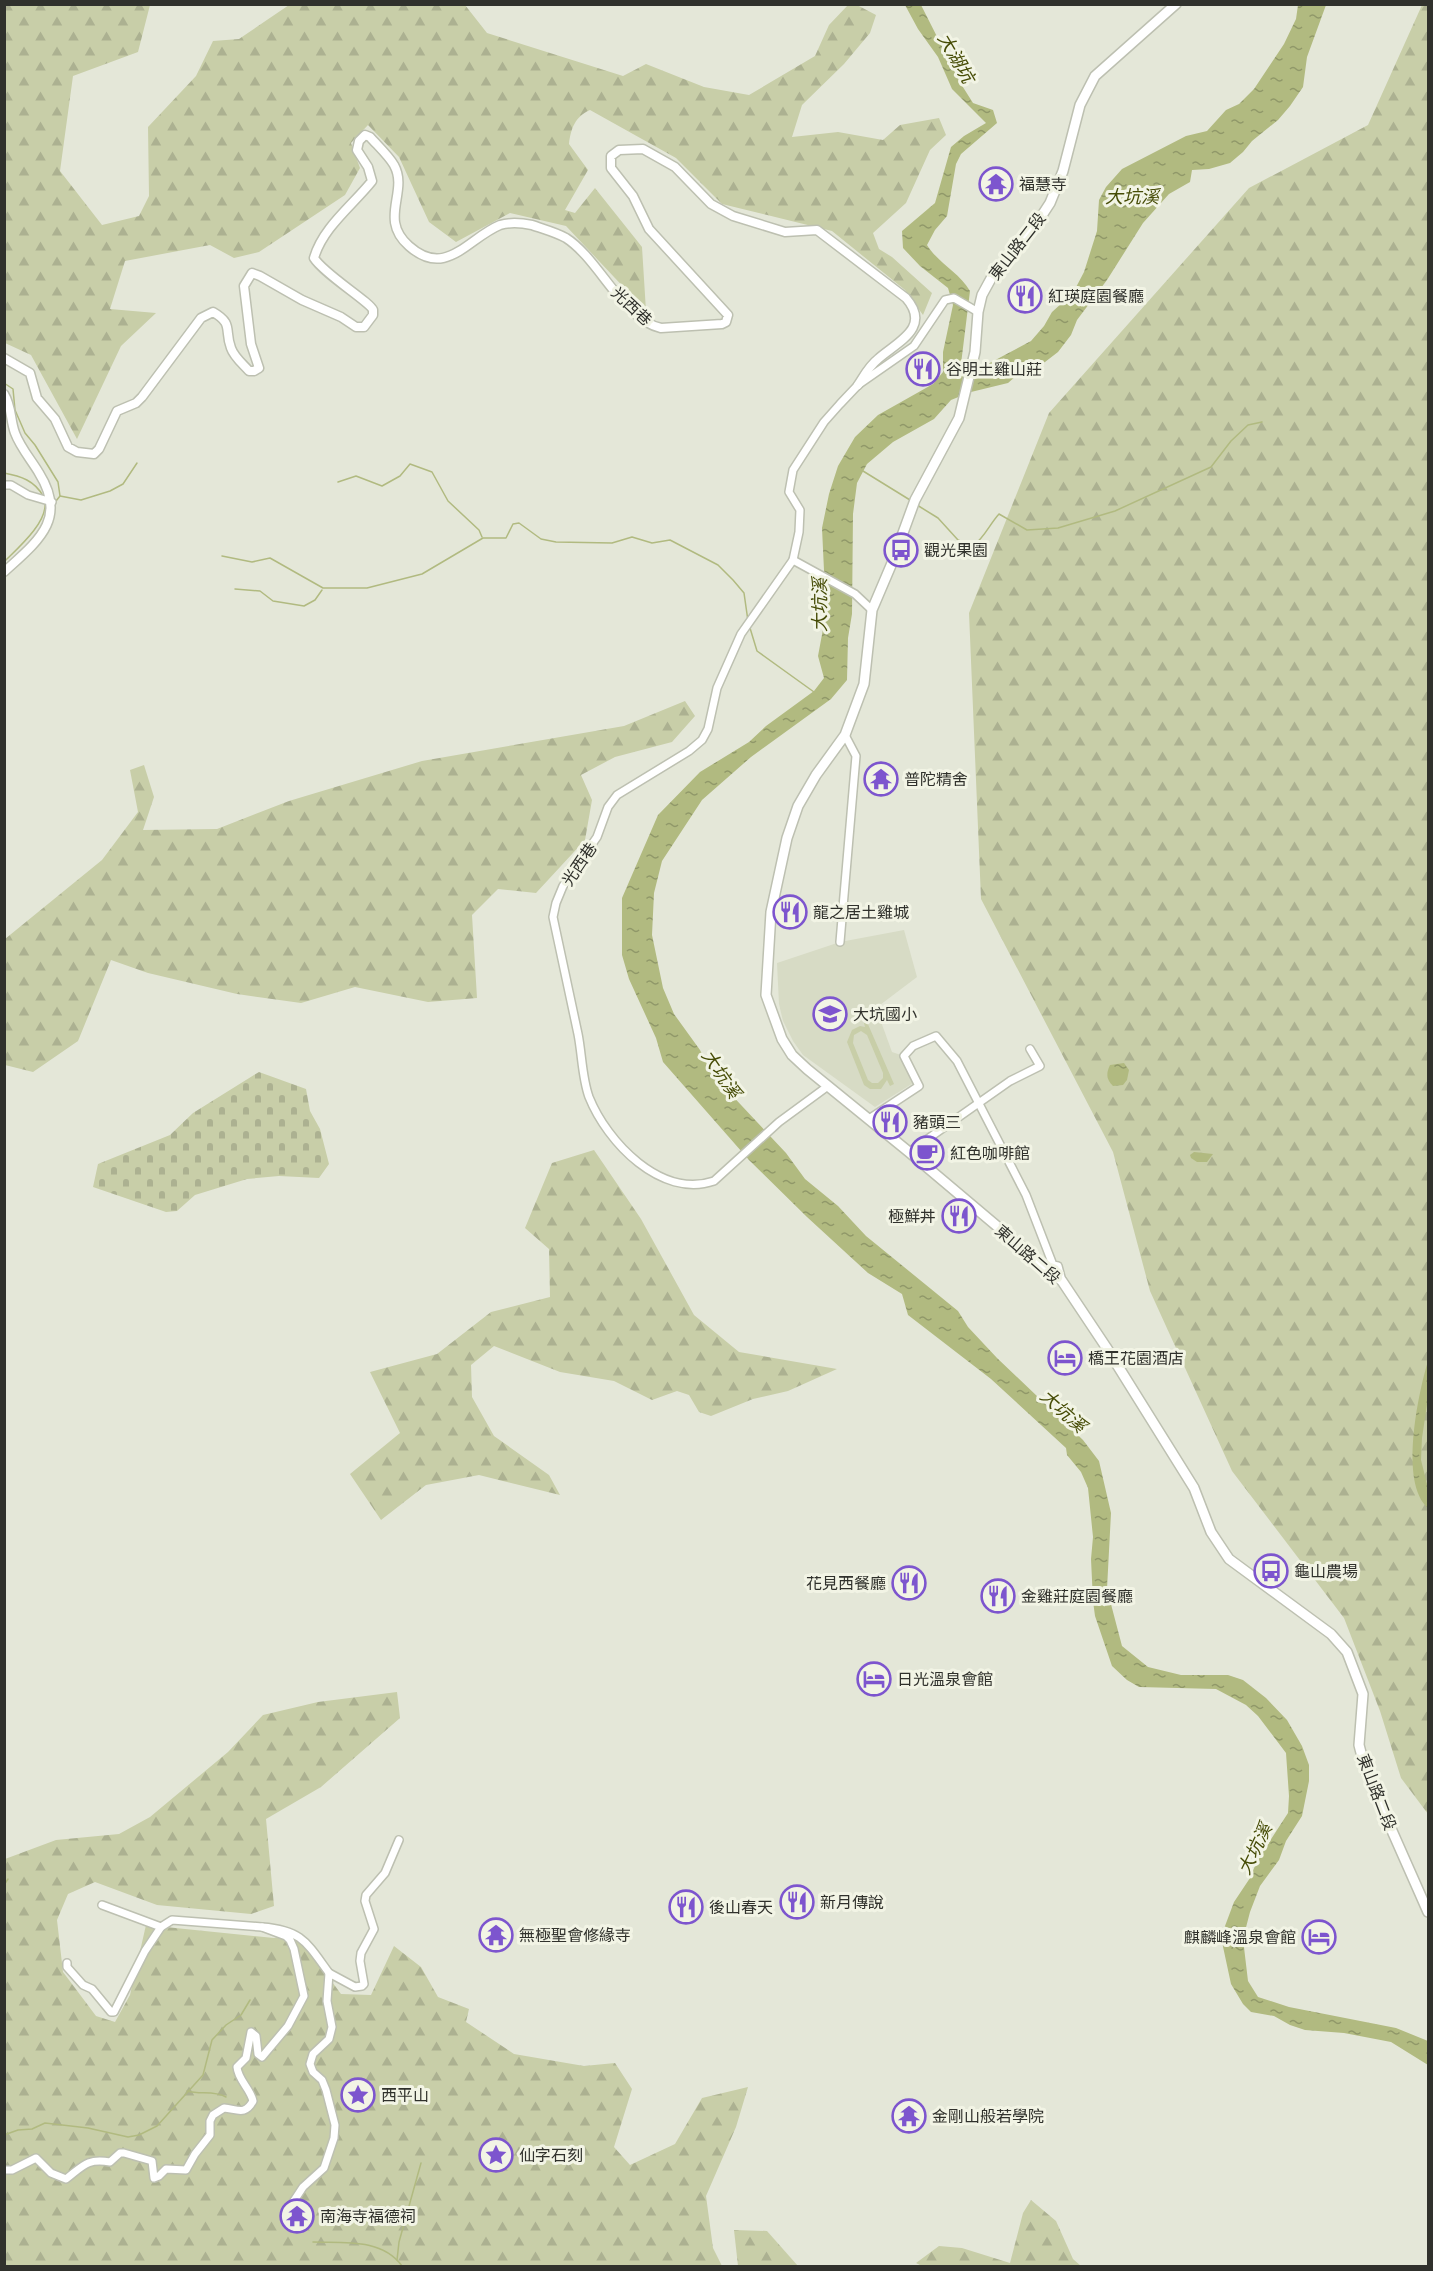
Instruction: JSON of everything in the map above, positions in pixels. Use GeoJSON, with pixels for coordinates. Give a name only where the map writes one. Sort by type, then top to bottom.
{"type":"FeatureCollection","features":[{"type":"Feature","properties":{"kind":"main road","name":"東山路二段"},"geometry":{"type":"LineString","coordinates":[[1176,4],[1095,76],[1080,105],[1063,171],[1050,203],[1037,223],[994,273],[982,295],[978,312],[975,352],[959,418],[915,500],[872,610],[864,684],[845,735],[816,775],[798,806],[787,838],[775,887],[767,958],[766,995],[782,1039],[792,1054],[1062,1281],[1194,1488],[1211,1532],[1229,1559],[1331,1634],[1347,1652],[1363,1694],[1359,1745],[1366,1772],[1428,1912]]}},
{"type":"Feature","properties":{"kind":"street","name":"光西巷"},"geometry":{"type":"LineString","coordinates":[[4,358],[30,372],[37,398],[55,420],[68,447],[77,452],[94,454],[99,449],[117,411],[136,404],[201,318],[213,312],[222,317],[228,326],[231,348],[239,360],[249,371],[259,368],[251,344],[244,286],[252,273],[302,300],[341,317],[356,327],[364,327],[373,315],[370,307],[330,276],[314,258],[316,249],[329,230],[372,181],[368,167],[357,150],[359,141],[365,135],[370,137],[394,165],[397,183],[394,223],[398,235],[410,248],[434,259],[444,259],[465,249],[492,229],[508,223],[526,224],[547,230],[573,244],[627,306],[651,326],[677,328],[726,322],[728,315],[649,229],[633,196],[611,168],[611,156],[619,150],[643,149],[675,166],[711,204],[733,216],[785,232],[817,230],[906,298],[912,305],[915,325],[909,335],[877,359],[867,370],[858,385],[824,422],[793,470],[789,492],[800,510],[799,532],[793,560],[741,634],[717,688],[708,729],[702,740],[689,751],[616,795],[608,807],[597,837],[564,886],[556,903],[553,917],[588,1094],[606,1130],[640,1164],[679,1183],[700,1186],[714,1181],[780,1122],[828,1086]]}},
{"type":"Feature","properties":{"kind":"street","name":"光西巷"},"geometry":{"type":"LineString","coordinates":[[858,385],[914,346],[945,300],[954,298],[978,312]]}},
{"type":"Feature","properties":{"kind":"street"},"geometry":{"type":"LineString","coordinates":[[4,394],[12,408],[15,434],[45,482],[52,502],[52,513],[37,540],[4,572]]}},
{"type":"Feature","properties":{"kind":"street"},"geometry":{"type":"LineString","coordinates":[[4,485],[11,485],[28,495],[52,502]]}},
{"type":"Feature","properties":{"kind":"street"},"geometry":{"type":"LineString","coordinates":[[793,560],[855,594],[872,610]]}},
{"type":"Feature","properties":{"kind":"street"},"geometry":{"type":"LineString","coordinates":[[840,942],[856,756],[845,735]]}},
{"type":"Feature","properties":{"kind":"street"},"geometry":{"type":"LineString","coordinates":[[869,1119],[919,1086],[904,1056],[913,1046],[936,1036],[957,1061],[1026,1195],[1053,1265],[1058,1266],[1062,1281]]}},
{"type":"Feature","properties":{"kind":"street"},"geometry":{"type":"LineString","coordinates":[[909,1152],[978,1102],[1010,1081],[1040,1066],[1030,1049]]}},
{"type":"Feature","properties":{"kind":"street"},"geometry":{"type":"LineString","coordinates":[[67,1963],[67,1967],[83,1984],[92,1989],[111,2012],[114,2012],[145,1951],[161,1928],[172,1920],[284,1929],[311,1947],[329,1972],[355,1987],[362,1986],[364,1984],[361,1953],[374,1929],[366,1895],[385,1873],[399,1840]]}},
{"type":"Feature","properties":{"kind":"street"},"geometry":{"type":"LineString","coordinates":[[102,1905],[161,1928]]}},
{"type":"Feature","properties":{"kind":"street"},"geometry":{"type":"LineString","coordinates":[[4,2170],[12,2170],[36,2158],[51,2173],[66,2179],[81,2166],[92,2161],[110,2162],[120,2153],[124,2153],[152,2161],[154,2178],[166,2169],[186,2170],[210,2135],[210,2121],[213,2115],[224,2108],[235,2112],[246,2109],[253,2101],[251,2093],[237,2072],[237,2067],[246,2058],[251,2031],[256,2036],[258,2054],[262,2057],[288,2026],[304,1996],[294,1948],[290,1940],[286,1936],[262,1928]]}},
{"type":"Feature","properties":{"kind":"street"},"geometry":{"type":"LineString","coordinates":[[284,2216],[303,2187],[324,2168],[334,2138],[334,2125],[326,2091],[322,2080],[313,2072],[310,2064],[313,2054],[329,2039],[332,2027],[327,2001],[329,1972]]}},
{"type":"Feature","properties":{"kind":"shaded area","name":"大坑國小"},"geometry":{"type":"Polygon","coordinates":[[[904,930],[917,977],[876,1008],[892,1052],[904,1056],[918,1080],[875,1107],[803,1055],[793,1041],[783,1021],[779,1004],[777,963],[840,942],[904,930]]]}},
{"type":"Feature","properties":{"kind":"green space"},"geometry":{"type":"Polygon","coordinates":[[[4,5],[150,5],[138,52],[73,76],[60,171],[102,225],[139,216],[149,196],[148,127],[196,76],[213,41],[239,39],[289,5],[465,5],[487,33],[623,76],[646,64],[704,87],[749,95],[815,56],[829,25],[848,5],[857,5],[876,15],[870,33],[844,64],[802,105],[792,137],[838,132],[883,140],[900,125],[939,118],[946,135],[930,150],[906,203],[873,233],[879,249],[892,257],[932,293],[923,315],[905,290],[832,231],[722,204],[676,158],[590,110],[577,120],[571,133],[569,144],[588,170],[565,210],[575,213],[595,188],[642,247],[646,311],[566,226],[510,213],[456,242],[429,222],[399,157],[368,125],[351,143],[360,168],[345,195],[259,252],[234,258],[210,245],[125,261],[110,309],[156,313],[121,346],[77,439],[31,355],[5,343],[4,5]]]}},
{"type":"Feature","properties":{"kind":"green space"},"geometry":{"type":"Polygon","coordinates":[[[1422,5],[1428,5],[1428,1814],[1401,1778],[1380,1711],[1344,1618],[1232,1471],[1150,1291],[1113,1152],[981,899],[969,613],[1049,413],[1249,188],[1368,125],[1422,5]]]}},
{"type":"Feature","properties":{"kind":"green space"},"geometry":{"type":"Polygon","coordinates":[[[685,701],[695,716],[672,742],[615,757],[581,775],[592,800],[585,840],[536,893],[498,889],[472,915],[477,998],[428,1002],[355,987],[301,1003],[237,994],[148,973],[111,960],[78,1041],[33,1072],[5,1065],[5,939],[102,860],[138,812],[130,770],[144,765],[154,797],[143,830],[217,829],[289,801],[422,761],[624,726],[685,701]]]}},
{"type":"Feature","properties":{"kind":"green space"},"geometry":{"type":"Polygon","coordinates":[[[867,1022],[894,1084],[890,1086],[887,1080],[881,1089],[870,1089],[864,1085],[847,1042],[852,1030],[860,1026],[865,1027],[864,1023],[867,1022]],[[861,1031],[854,1035],[853,1043],[868,1080],[878,1083],[883,1078],[883,1073],[867,1035],[861,1031]]]}},
{"type":"Feature","properties":{"kind":"green space"},"geometry":{"type":"Polygon","coordinates":[[[259,1072],[306,1089],[310,1111],[320,1129],[329,1164],[319,1178],[279,1176],[247,1179],[195,1195],[177,1211],[166,1212],[93,1187],[98,1164],[170,1135],[193,1113],[259,1072]]]}},
{"type":"Feature","properties":{"kind":"green space"},"geometry":{"type":"Polygon","coordinates":[[[594,1150],[641,1219],[694,1315],[739,1352],[837,1369],[788,1391],[753,1399],[711,1416],[699,1412],[689,1395],[677,1391],[652,1400],[614,1381],[560,1372],[494,1346],[471,1365],[472,1397],[494,1436],[549,1475],[560,1495],[479,1475],[426,1485],[381,1520],[350,1474],[400,1433],[370,1372],[437,1354],[491,1312],[550,1297],[549,1249],[525,1228],[552,1163],[594,1150]]]}},
{"type":"Feature","properties":{"kind":"green space"},"geometry":{"type":"Polygon","coordinates":[[[397,1692],[400,1718],[321,1787],[266,1819],[274,1906],[251,1914],[157,1905],[95,1882],[68,1894],[57,1920],[63,1972],[96,2016],[115,2022],[130,1995],[146,1925],[274,1938],[296,1933],[341,1994],[371,1995],[394,1946],[421,1967],[438,1997],[469,2009],[466,2022],[514,2054],[584,2066],[615,2063],[632,2089],[614,2147],[630,2165],[675,2144],[702,2098],[748,2087],[736,2127],[706,2196],[713,2248],[722,2266],[5,2266],[5,1859],[56,1840],[119,1834],[150,1817],[228,1752],[263,1715],[318,1702],[397,1692]]]}},
{"type":"Feature","properties":{"kind":"green space"},"geometry":{"type":"Polygon","coordinates":[[[1031,2200],[1056,2221],[1073,2259],[1081,2266],[922,2266],[916,2263],[939,2246],[962,2248],[1010,2263],[1023,2213],[1031,2200]]]}},
{"type":"Feature","properties":{"kind":"green space"},"geometry":{"type":"Polygon","coordinates":[[[734,2230],[767,2231],[798,2266],[738,2266],[734,2230]]]}},
{"type":"Feature","properties":{"kind":"water","name":"大坑溪"},"geometry":{"type":"Polygon","coordinates":[[[905,5],[921,5],[973,103],[993,110],[997,123],[961,154],[956,164],[947,216],[935,230],[927,245],[970,291],[961,364],[984,366],[1031,341],[1052,312],[1073,293],[1084,272],[1097,231],[1099,200],[1106,187],[1122,169],[1186,136],[1207,131],[1226,110],[1239,104],[1254,89],[1284,44],[1296,19],[1298,5],[1326,5],[1307,57],[1303,87],[1290,106],[1278,120],[1230,163],[1209,169],[1192,170],[1190,182],[1169,194],[1143,223],[1058,352],[1045,362],[1024,369],[1008,383],[971,392],[951,400],[934,419],[893,442],[867,464],[857,483],[853,514],[852,614],[848,638],[847,680],[831,699],[751,757],[702,800],[662,861],[654,893],[652,935],[663,988],[674,1014],[700,1050],[712,1074],[786,1153],[805,1179],[838,1206],[866,1236],[958,1311],[968,1327],[997,1358],[1083,1440],[1099,1461],[1111,1513],[1107,1589],[1122,1646],[1148,1667],[1181,1675],[1228,1675],[1243,1680],[1266,1698],[1287,1720],[1302,1746],[1309,1765],[1309,1781],[1302,1816],[1286,1841],[1279,1860],[1260,1886],[1243,1939],[1248,1981],[1258,1997],[1289,2007],[1396,2028],[1428,2041],[1428,2065],[1391,2042],[1344,2033],[1305,2030],[1274,2016],[1251,2012],[1243,2004],[1231,1984],[1222,1942],[1234,1902],[1288,1813],[1286,1753],[1258,1716],[1246,1705],[1216,1689],[1139,1687],[1127,1680],[1112,1666],[1095,1616],[1091,1559],[1093,1537],[1088,1488],[1081,1472],[1067,1455],[1066,1448],[991,1379],[908,1315],[902,1294],[868,1273],[749,1160],[663,1062],[656,1038],[629,979],[622,955],[622,898],[658,815],[700,772],[749,742],[766,726],[814,691],[824,678],[818,656],[826,613],[822,528],[838,466],[855,437],[878,415],[933,384],[943,372],[943,352],[953,305],[948,288],[920,266],[903,248],[902,231],[935,203],[951,147],[986,123],[952,89],[938,57],[918,29],[905,5]]]}},
{"type":"Feature","properties":{"kind":"water"},"geometry":{"type":"Polygon","coordinates":[[[1124,1063],[1129,1070],[1127,1080],[1123,1085],[1113,1086],[1107,1076],[1110,1065],[1124,1063]]]}},
{"type":"Feature","properties":{"kind":"water"},"geometry":{"type":"Polygon","coordinates":[[[1194,1152],[1213,1154],[1207,1162],[1197,1162],[1190,1155],[1194,1152]]]}},
{"type":"Feature","properties":{"kind":"water"},"geometry":{"type":"Polygon","coordinates":[[[1428,1361],[1428,1398],[1421,1460],[1428,1488],[1428,1508],[1419,1496],[1414,1479],[1413,1438],[1428,1361]]]}},
{"type":"Feature","properties":{"kind":"waterway"},"geometry":{"type":"LineString","coordinates":[[4,383],[13,389],[15,410],[25,433],[58,482],[60,496],[56,501]]}},
{"type":"Feature","properties":{"kind":"waterway"},"geometry":{"type":"LineString","coordinates":[[917,505],[938,518],[958,540],[973,546],[999,514],[1027,530],[1058,528],[1115,511],[1211,467],[1231,441],[1248,425],[1262,422]]}},
{"type":"Feature","properties":{"kind":"waterway"},"geometry":{"type":"LineString","coordinates":[[60,496],[81,500],[110,491],[123,484],[137,463]]}},
{"type":"Feature","properties":{"kind":"waterway"},"geometry":{"type":"LineString","coordinates":[[338,482],[356,476],[382,486],[400,476],[410,464],[432,472],[448,501],[479,530],[482,537]]}},
{"type":"Feature","properties":{"kind":"waterway"},"geometry":{"type":"LineString","coordinates":[[863,471],[910,500]]}},
{"type":"Feature","properties":{"kind":"waterway"},"geometry":{"type":"LineString","coordinates":[[4,473],[27,480],[43,496]]}},
{"type":"Feature","properties":{"kind":"waterway"},"geometry":{"type":"LineString","coordinates":[[4,562],[37,527],[45,503]]}},
{"type":"Feature","properties":{"kind":"waterway"},"geometry":{"type":"LineString","coordinates":[[222,556],[252,562],[270,558],[323,588],[367,588],[422,574],[483,538],[506,538],[513,524],[519,523],[541,539],[556,542],[612,543],[632,537],[652,543],[670,540],[718,565],[733,580],[744,593],[748,621]]}},
{"type":"Feature","properties":{"kind":"waterway"},"geometry":{"type":"LineString","coordinates":[[235,589],[260,591],[273,601],[304,606],[315,600],[322,590]]}},
{"type":"Feature","properties":{"kind":"waterway"},"geometry":{"type":"LineString","coordinates":[[750,628],[757,651],[814,692]]}},
{"type":"Feature","properties":{"kind":"waterway"},"geometry":{"type":"LineString","coordinates":[[4,1885],[8,1879]]}},
{"type":"Feature","properties":{"kind":"waterway"},"geometry":{"type":"LineString","coordinates":[[4,2135],[18,2130],[32,2129],[45,2123],[88,2128],[128,2137],[139,2135],[157,2126],[203,2075],[212,2040],[226,2025],[241,2015],[250,2000]]}},
{"type":"Feature","properties":{"kind":"waterway"},"geometry":{"type":"LineString","coordinates":[[187,2091],[226,2097]]}},
{"type":"Feature","properties":{"kind":"waterway"},"geometry":{"type":"LineString","coordinates":[[397,2260],[399,2242],[421,2163]]}},
{"type":"Feature","properties":{"kind":"waterway"},"geometry":{"type":"LineString","coordinates":[[313,2242],[373,2246],[394,2257],[402,2266]]}},
{"type":"Feature","properties":{"kind":"place","name":"福慧寺"},"geometry":{"type":"Point","coordinates":[996,184]}},
{"type":"Feature","properties":{"kind":"place","name":"紅瑛庭園餐廳"},"geometry":{"type":"Point","coordinates":[1025,296]}},
{"type":"Feature","properties":{"kind":"place","name":"谷明土雞山莊"},"geometry":{"type":"Point","coordinates":[923,369]}},
{"type":"Feature","properties":{"kind":"place","name":"觀光果園"},"geometry":{"type":"Point","coordinates":[901,550]}},
{"type":"Feature","properties":{"kind":"place","name":"普陀精舍"},"geometry":{"type":"Point","coordinates":[881,779]}},
{"type":"Feature","properties":{"kind":"place","name":"龍之居土雞城"},"geometry":{"type":"Point","coordinates":[790,912]}},
{"type":"Feature","properties":{"kind":"place","name":"大坑國小"},"geometry":{"type":"Point","coordinates":[830,1014]}},
{"type":"Feature","properties":{"kind":"place","name":"豬頭三"},"geometry":{"type":"Point","coordinates":[890,1122]}},
{"type":"Feature","properties":{"kind":"place","name":"紅色咖啡館"},"geometry":{"type":"Point","coordinates":[927,1153]}},
{"type":"Feature","properties":{"kind":"place","name":"極鮮丼"},"geometry":{"type":"Point","coordinates":[959,1216]}},
{"type":"Feature","properties":{"kind":"place","name":"橋王花園酒店"},"geometry":{"type":"Point","coordinates":[1065,1358]}},
{"type":"Feature","properties":{"kind":"place","name":"龜山農場"},"geometry":{"type":"Point","coordinates":[1271,1571]}},
{"type":"Feature","properties":{"kind":"place","name":"花見西餐廳"},"geometry":{"type":"Point","coordinates":[909,1583]}},
{"type":"Feature","properties":{"kind":"place","name":"金雞莊庭園餐廳"},"geometry":{"type":"Point","coordinates":[998,1596]}},
{"type":"Feature","properties":{"kind":"place","name":"日光溫泉會館"},"geometry":{"type":"Point","coordinates":[874,1679]}},
{"type":"Feature","properties":{"kind":"place","name":"新月傳說"},"geometry":{"type":"Point","coordinates":[797,1902]}},
{"type":"Feature","properties":{"kind":"place","name":"後山春天"},"geometry":{"type":"Point","coordinates":[686,1907]}},
{"type":"Feature","properties":{"kind":"place","name":"無極聖會修緣寺"},"geometry":{"type":"Point","coordinates":[496,1935]}},
{"type":"Feature","properties":{"kind":"place","name":"麒麟峰溫泉會館"},"geometry":{"type":"Point","coordinates":[1319,1937]}},
{"type":"Feature","properties":{"kind":"place","name":"西平山"},"geometry":{"type":"Point","coordinates":[358,2095]}},
{"type":"Feature","properties":{"kind":"place","name":"金剛山般若學院"},"geometry":{"type":"Point","coordinates":[909,2116]}},
{"type":"Feature","properties":{"kind":"place","name":"仙字石刻"},"geometry":{"type":"Point","coordinates":[496,2155]}},
{"type":"Feature","properties":{"kind":"place","name":"南海寺福德祠"},"geometry":{"type":"Point","coordinates":[297,2216]}},
{"type":"Feature","properties":{"kind":"water label","name":"大湖坑"},"geometry":{"type":"Point","coordinates":[956,58]}}]}
